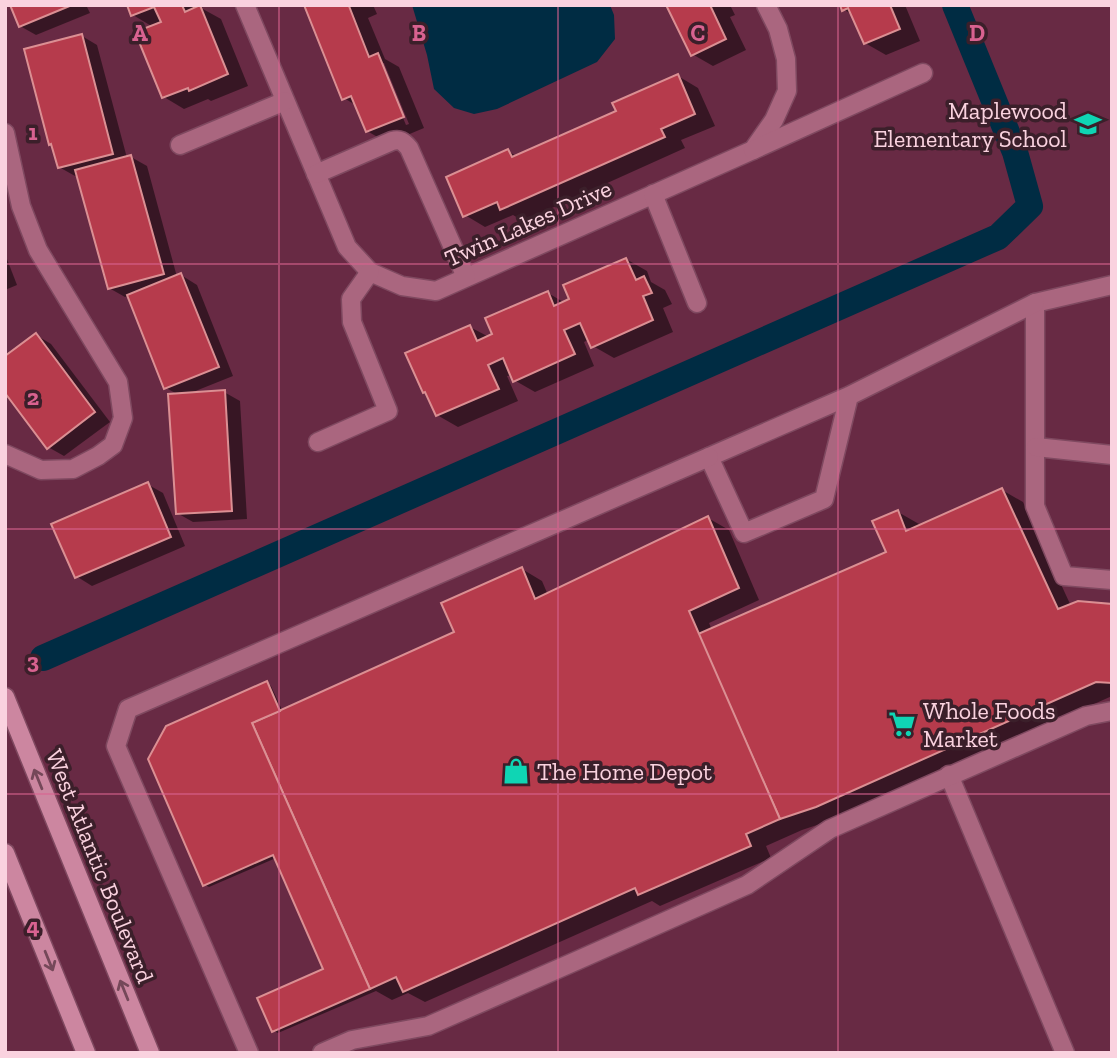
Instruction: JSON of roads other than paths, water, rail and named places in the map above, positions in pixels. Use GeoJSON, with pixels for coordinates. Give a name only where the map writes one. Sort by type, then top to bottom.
{"type":"FeatureCollection","features":[{"type":"Feature","properties":{"kind":"main road","name":"West Atlantic Boulevard"},"geometry":{"type":"LineString","coordinates":[[5,697],[150,1053]]}},
{"type":"Feature","properties":{"kind":"main road"},"geometry":{"type":"LineString","coordinates":[[5,853],[86,1053]]}},
{"type":"Feature","properties":{"kind":"street","name":"Twin Lakes Drive"},"geometry":{"type":"LineString","coordinates":[[245,5],[347,247],[370,272],[402,286],[436,291],[923,73]]}},
{"type":"Feature","properties":{"kind":"street"},"geometry":{"type":"LineString","coordinates":[[753,150],[774,120],[787,90],[786,59],[778,29],[765,5]]}},
{"type":"Feature","properties":{"kind":"street"},"geometry":{"type":"LineString","coordinates":[[180,145],[285,101]]}},
{"type":"Feature","properties":{"kind":"street"},"geometry":{"type":"LineString","coordinates":[[5,133],[21,206],[38,250],[118,382],[123,418],[113,444],[98,456],[73,469],[41,470],[5,454]]}},
{"type":"Feature","properties":{"kind":"street"},"geometry":{"type":"LineString","coordinates":[[316,174],[392,141],[403,141],[409,148],[466,278]]}},
{"type":"Feature","properties":{"kind":"street"},"geometry":{"type":"LineString","coordinates":[[653,194],[696,303]]}},
{"type":"Feature","properties":{"kind":"street"},"geometry":{"type":"LineString","coordinates":[[318,442],[388,411],[352,323],[351,299],[370,272]]}},
{"type":"Feature","properties":{"kind":"street"},"geometry":{"type":"LineString","coordinates":[[249,1053],[116,746],[128,709],[849,396],[1035,303],[1112,285]]}},
{"type":"Feature","properties":{"kind":"street"},"geometry":{"type":"LineString","coordinates":[[1035,303],[1035,506],[1064,576],[1112,580]]}},
{"type":"Feature","properties":{"kind":"street"},"geometry":{"type":"LineString","coordinates":[[709,457],[744,533],[824,499],[849,396]]}},
{"type":"Feature","properties":{"kind":"street"},"geometry":{"type":"LineString","coordinates":[[1036,447],[1112,455]]}},
{"type":"Feature","properties":{"kind":"street"},"geometry":{"type":"LineString","coordinates":[[322,1053],[428,1026],[747,885],[830,829],[1086,716],[1112,711]]}},
{"type":"Feature","properties":{"kind":"street"},"geometry":{"type":"LineString","coordinates":[[949,775],[1065,1053]]}},
{"type":"Feature","properties":{"kind":"water"},"geometry":{"type":"Polygon","coordinates":[[[412,5],[610,5],[614,15],[615,39],[597,62],[497,109],[474,114],[454,108],[434,89],[412,5]]]}},
{"type":"Feature","properties":{"kind":"waterway"},"geometry":{"type":"LineString","coordinates":[[43,658],[998,237],[1030,206],[1015,152],[955,5]]}},
{"type":"Feature","properties":{"kind":"place","name":"Maplewood Elementary School"},"geometry":{"type":"Point","coordinates":[1088,124]}},
{"type":"Feature","properties":{"kind":"place","name":"Whole Foods Market"},"geometry":{"type":"Point","coordinates":[902,724]}},
{"type":"Feature","properties":{"kind":"place","name":"The Home Depot"},"geometry":{"type":"Point","coordinates":[516,771]}}]}
